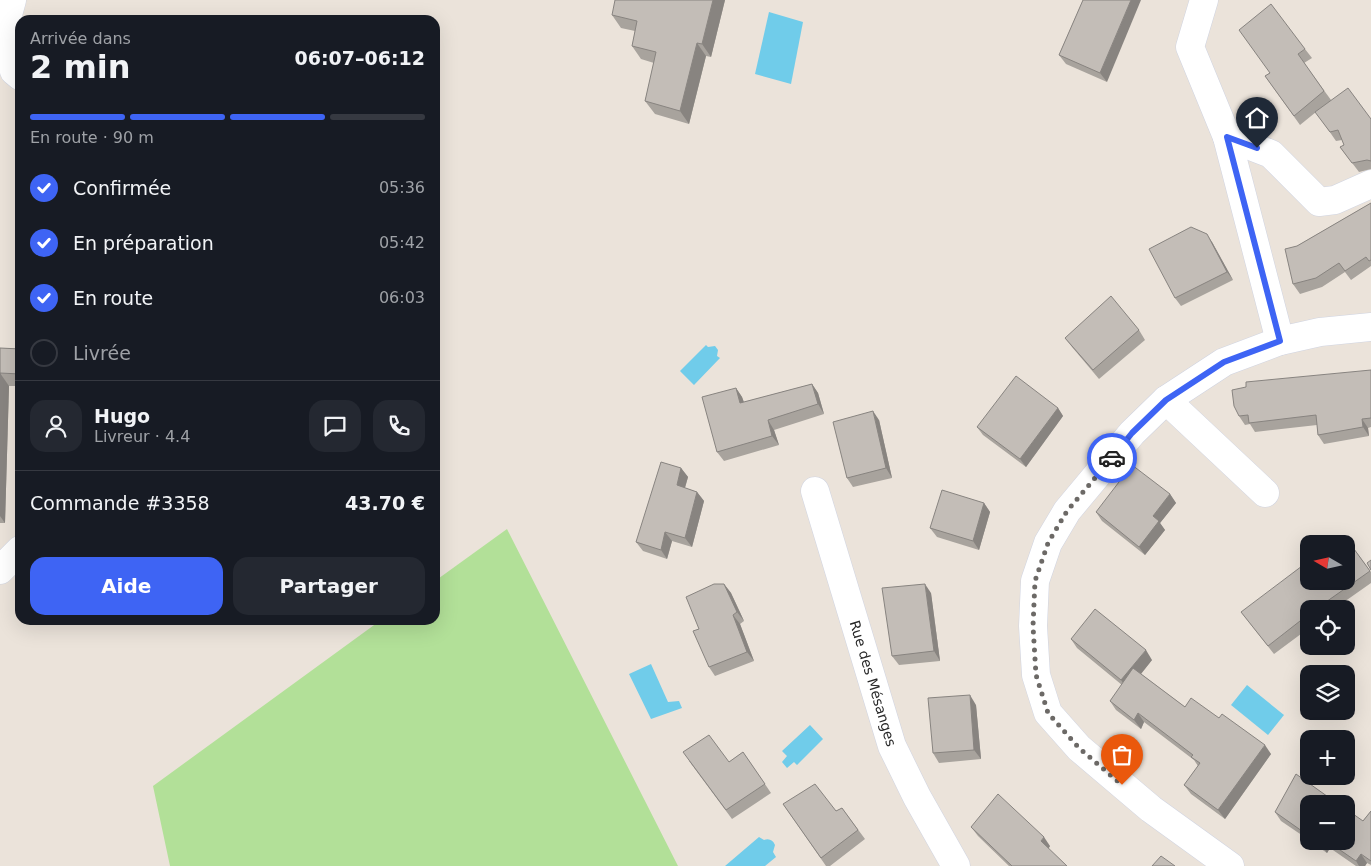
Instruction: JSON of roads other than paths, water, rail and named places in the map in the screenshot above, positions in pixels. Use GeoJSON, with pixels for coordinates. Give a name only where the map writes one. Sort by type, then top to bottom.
{"type":"FeatureCollection","features":[{"type":"Feature","properties":{"kind":"street"},"geometry":{"type":"LineString","coordinates":[[12,0],[3,33],[15,72]]}},
{"type":"Feature","properties":{"kind":"street"},"geometry":{"type":"LineString","coordinates":[[1204,0],[1190,47],[1227,137],[1280,341]]}},
{"type":"Feature","properties":{"kind":"street"},"geometry":{"type":"LineString","coordinates":[[1227,137],[1271,154],[1319,202],[1335,200],[1371,184]]}},
{"type":"Feature","properties":{"kind":"street"},"geometry":{"type":"LineString","coordinates":[[1230,866],[1150,809],[1079,748],[1048,713],[1036,675],[1033,626],[1035,581],[1048,543],[1073,504],[1132,433],[1166,400],[1224,362],[1280,341],[1320,332],[1371,327]]}},
{"type":"Feature","properties":{"kind":"street"},"geometry":{"type":"LineString","coordinates":[[1166,400],[1265,493]]}},
{"type":"Feature","properties":{"kind":"street","name":"Rue des Mésanges"},"geometry":{"type":"LineString","coordinates":[[815,491],[892,746],[956,866]]}},
{"type":"Feature","properties":{"kind":"street"},"geometry":{"type":"LineString","coordinates":[[0,570],[15,555]]}},
{"type":"Feature","properties":{"kind":"water"},"geometry":{"type":"Polygon","coordinates":[[[769,12],[803,22],[791,84],[755,74],[769,12]]]}},
{"type":"Feature","properties":{"kind":"water"},"geometry":{"type":"Polygon","coordinates":[[[706,345],[708,347],[715,346],[718,350],[717,356],[720,358],[694,385],[680,371],[706,345]]]}},
{"type":"Feature","properties":{"kind":"water"},"geometry":{"type":"Polygon","coordinates":[[[651,664],[668,702],[679,701],[682,708],[651,719],[629,674],[651,664]]]}},
{"type":"Feature","properties":{"kind":"water"},"geometry":{"type":"Polygon","coordinates":[[[1247,685],[1284,715],[1268,735],[1231,705],[1247,685]]]}},
{"type":"Feature","properties":{"kind":"water"},"geometry":{"type":"Polygon","coordinates":[[[810,725],[823,739],[797,765],[794,762],[787,768],[782,762],[787,756],[782,751],[810,725]]]}},
{"type":"Feature","properties":{"kind":"water"},"geometry":{"type":"Polygon","coordinates":[[[759,837],[773,842],[775,845],[773,852],[776,857],[765,866],[725,866],[759,837]]]}}]}
